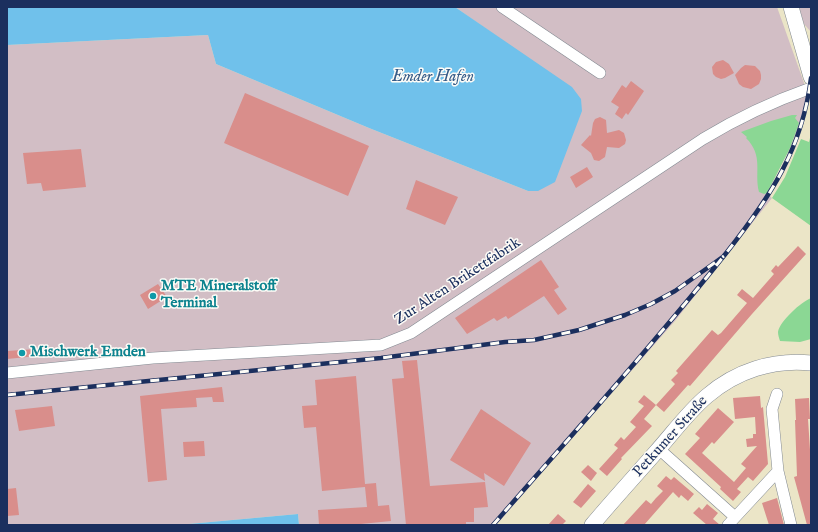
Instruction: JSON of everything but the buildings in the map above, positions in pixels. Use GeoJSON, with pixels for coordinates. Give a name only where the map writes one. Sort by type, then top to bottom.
{"type":"FeatureCollection","features":[{"type":"Feature","properties":{"kind":"main road"},"geometry":{"type":"LineString","coordinates":[[791,7],[811,77]]}},
{"type":"Feature","properties":{"kind":"main road","name":"Petkumer Straße"},"geometry":{"type":"LineString","coordinates":[[592,525],[707,396],[721,385],[736,376],[764,366],[787,362],[811,363]]}},
{"type":"Feature","properties":{"kind":"street"},"geometry":{"type":"LineString","coordinates":[[502,7],[600,74]]}},
{"type":"Feature","properties":{"kind":"street","name":"Zur Alten Brikettfabrik"},"geometry":{"type":"LineString","coordinates":[[7,373],[153,358],[381,345],[411,333],[709,135],[740,119],[811,88]]}},
{"type":"Feature","properties":{"kind":"street"},"geometry":{"type":"LineString","coordinates":[[777,394],[772,409],[778,470],[791,525]]}},
{"type":"Feature","properties":{"kind":"street"},"geometry":{"type":"LineString","coordinates":[[659,449],[731,521],[778,470]]}},
{"type":"Feature","properties":{"kind":"shaded area"},"geometry":{"type":"Polygon","coordinates":[[[455,7],[777,7],[809,97],[790,148],[767,193],[772,198],[675,321],[496,525],[299,525],[298,514],[178,525],[7,525],[7,45],[208,35],[216,64],[369,128],[528,191],[512,47],[455,7]]]}},
{"type":"Feature","properties":{"kind":"shaded area"},"geometry":{"type":"Polygon","coordinates":[[[799,7],[811,7],[811,32],[804,24],[799,7]]]}},
{"type":"Feature","properties":{"kind":"green space"},"geometry":{"type":"Polygon","coordinates":[[[792,115],[797,115],[795,118],[799,123],[790,148],[767,193],[764,194],[759,192],[757,158],[755,151],[746,138],[747,137],[741,132],[792,115]]]}},
{"type":"Feature","properties":{"kind":"green space"},"geometry":{"type":"Polygon","coordinates":[[[811,134],[811,226],[772,198],[785,177],[801,139],[809,142],[811,134]]]}},
{"type":"Feature","properties":{"kind":"green space"},"geometry":{"type":"Polygon","coordinates":[[[811,298],[811,339],[800,342],[780,341],[778,332],[787,317],[811,298]]]}},
{"type":"Feature","properties":{"kind":"water","name":"Emder Hafen"},"geometry":{"type":"Polygon","coordinates":[[[7,7],[455,7],[572,87],[581,99],[582,111],[555,182],[538,191],[528,191],[369,128],[216,64],[208,35],[7,45],[7,7]]]}},
{"type":"Feature","properties":{"kind":"water"},"geometry":{"type":"Polygon","coordinates":[[[298,514],[299,525],[178,525],[298,514]]]}},
{"type":"Feature","properties":{"kind":"railway"},"geometry":{"type":"LineString","coordinates":[[493,525],[616,385],[701,285],[743,232],[770,192],[792,150],[807,104],[811,78]]}},
{"type":"Feature","properties":{"kind":"railway"},"geometry":{"type":"LineString","coordinates":[[7,395],[381,358],[505,342],[534,340],[579,330],[625,315],[651,304],[675,291],[724,256]]}},
{"type":"Feature","properties":{"kind":"place","name":"MTE Mineralstoff Terminal"},"geometry":{"type":"Point","coordinates":[153,296]}},
{"type":"Feature","properties":{"kind":"place","name":"Mischwerk Emden"},"geometry":{"type":"Point","coordinates":[22,353]}}]}
